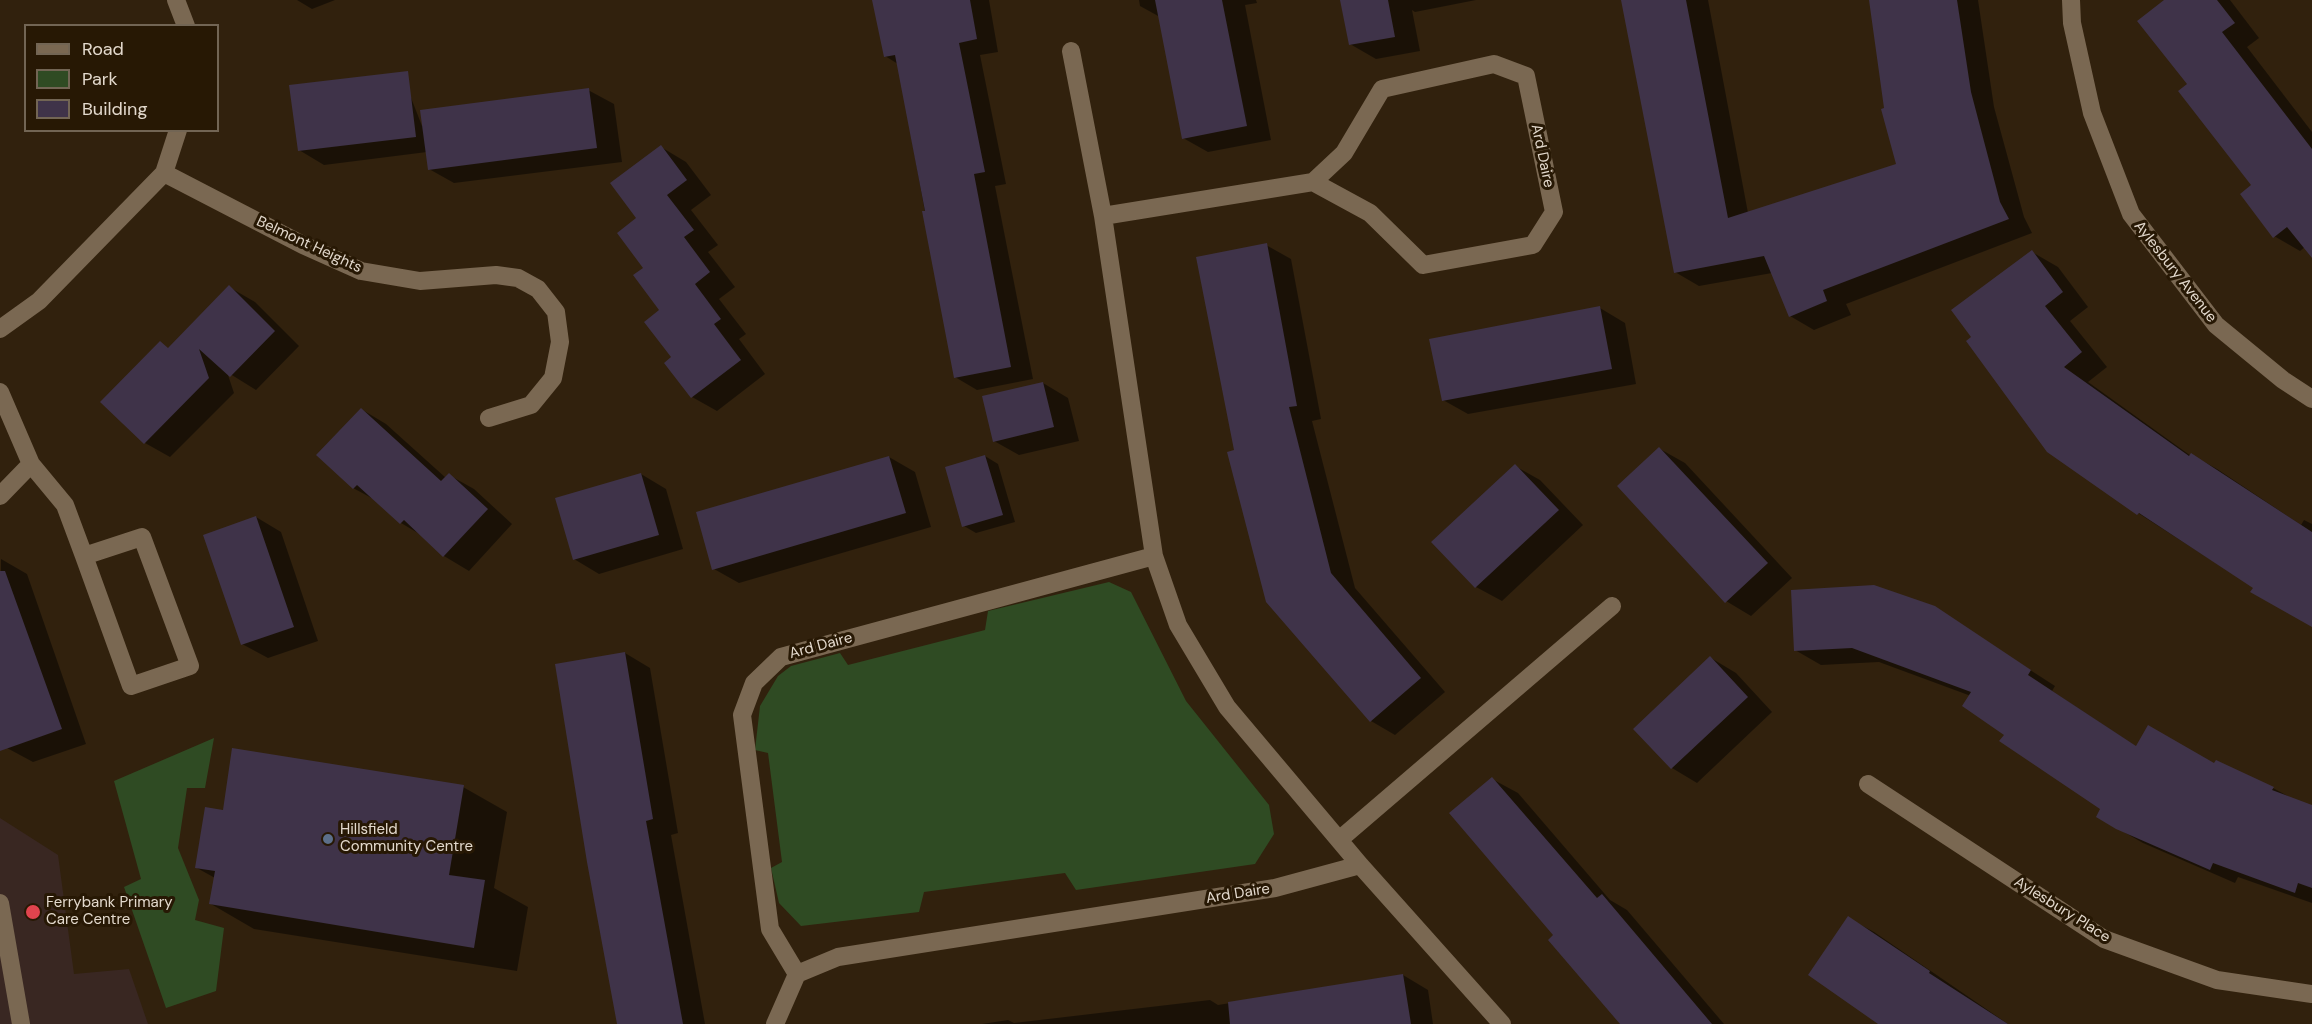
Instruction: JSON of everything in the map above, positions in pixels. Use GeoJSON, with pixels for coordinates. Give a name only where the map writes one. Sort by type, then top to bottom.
{"type":"FeatureCollection","features":[{"type":"Feature","properties":{"kind":"street"},"geometry":{"type":"LineString","coordinates":[[176,0],[185,24]]}},
{"type":"Feature","properties":{"kind":"street","name":"Aylesbury Avenue"},"geometry":{"type":"LineString","coordinates":[[2071,0],[2072,22],[2092,113],[2131,214],[2216,325],[2283,380],[2312,399]]}},
{"type":"Feature","properties":{"kind":"street"},"geometry":{"type":"LineString","coordinates":[[1071,51],[1103,216],[1154,556],[1178,625],[1227,707],[1360,865],[1502,1024]]}},
{"type":"Feature","properties":{"kind":"street","name":"Ard Daire"},"geometry":{"type":"LineString","coordinates":[[1494,64],[1526,76],[1554,212],[1533,245],[1422,265],[1370,213],[1313,182],[1344,153],[1382,89],[1494,64]]}},
{"type":"Feature","properties":{"kind":"street"},"geometry":{"type":"LineString","coordinates":[[0,329],[39,301],[164,173],[177,132]]}},
{"type":"Feature","properties":{"kind":"street","name":"Belmont Heights"},"geometry":{"type":"LineString","coordinates":[[164,173],[303,245],[361,271],[420,281],[496,275],[518,278],[538,289],[556,312],[560,342],[553,378],[531,405],[489,418]]}},
{"type":"Feature","properties":{"kind":"street"},"geometry":{"type":"LineString","coordinates":[[1103,216],[1313,182]]}},
{"type":"Feature","properties":{"kind":"street"},"geometry":{"type":"LineString","coordinates":[[0,392],[31,464],[65,505],[131,686],[190,666],[142,537],[84,556]]}},
{"type":"Feature","properties":{"kind":"street"},"geometry":{"type":"LineString","coordinates":[[0,496],[31,464]]}},
{"type":"Feature","properties":{"kind":"street","name":"Ard Daire"},"geometry":{"type":"LineString","coordinates":[[1154,556],[781,657],[754,682],[742,715],[770,929],[797,974],[838,957],[1275,888],[1360,865]]}},
{"type":"Feature","properties":{"kind":"street"},"geometry":{"type":"LineString","coordinates":[[1339,840],[1612,606]]}},
{"type":"Feature","properties":{"kind":"street","name":"Aylesbury Place"},"geometry":{"type":"LineString","coordinates":[[1868,784],[2104,939],[2217,980],[2312,994]]}},
{"type":"Feature","properties":{"kind":"street"},"geometry":{"type":"LineString","coordinates":[[0,903],[21,1024]]}},
{"type":"Feature","properties":{"kind":"street"},"geometry":{"type":"LineString","coordinates":[[775,1024],[797,974]]}},
{"type":"Feature","properties":{"kind":"shaded area","name":"Ferrybank Primary Care Centre"},"geometry":{"type":"Polygon","coordinates":[[[0,818],[58,855],[74,974],[129,969],[148,1024],[0,1024],[0,818]]]}},
{"type":"Feature","properties":{"kind":"green space"},"geometry":{"type":"Polygon","coordinates":[[[1109,582],[1131,592],[1186,701],[1269,805],[1274,834],[1255,864],[1076,890],[1065,873],[924,892],[919,912],[801,926],[779,903],[771,868],[782,862],[768,753],[755,750],[760,706],[778,676],[791,666],[840,653],[848,665],[985,630],[988,611],[1109,582]]]}},
{"type":"Feature","properties":{"kind":"green space"},"geometry":{"type":"Polygon","coordinates":[[[214,738],[205,788],[187,788],[178,848],[199,900],[195,920],[224,928],[216,991],[166,1008],[124,887],[141,879],[114,781],[214,738]]]}},
{"type":"Feature","properties":{"kind":"building"},"geometry":{"type":"Polygon","coordinates":[[[872,0],[970,0],[977,39],[959,43],[985,172],[974,174],[1011,367],[954,378],[895,55],[884,57],[872,0]]]}},
{"type":"Feature","properties":{"kind":"building"},"geometry":{"type":"Polygon","coordinates":[[[1155,0],[1222,0],[1247,126],[1182,139],[1155,0]]]}},
{"type":"Feature","properties":{"kind":"building"},"geometry":{"type":"Polygon","coordinates":[[[1340,0],[1388,0],[1395,37],[1349,45],[1340,0]]]}},
{"type":"Feature","properties":{"kind":"building"},"geometry":{"type":"Polygon","coordinates":[[[1621,0],[1686,0],[1728,218],[1896,164],[1881,109],[1884,108],[1869,0],[1957,0],[1971,92],[2000,202],[2009,219],[1823,290],[1827,301],[1789,317],[1764,256],[1674,273],[1621,0]]]}},
{"type":"Feature","properties":{"kind":"building"},"geometry":{"type":"Polygon","coordinates":[[[2164,0],[2217,0],[2235,23],[2222,32],[2312,149],[2312,258],[2287,227],[2273,238],[2240,194],[2251,185],[2178,91],[2187,84],[2137,21],[2164,0]]]}},
{"type":"Feature","properties":{"kind":"building"},"geometry":{"type":"Polygon","coordinates":[[[408,71],[416,137],[298,151],[289,85],[408,71]]]}},
{"type":"Feature","properties":{"kind":"building"},"geometry":{"type":"Polygon","coordinates":[[[589,88],[597,148],[428,170],[420,110],[589,88]]]}},
{"type":"Feature","properties":{"kind":"building"},"geometry":{"type":"Polygon","coordinates":[[[661,145],[687,180],[667,195],[694,230],[684,237],[710,272],[695,284],[721,319],[714,324],[741,360],[691,398],[664,363],[671,357],[644,322],[659,310],[633,275],[643,268],[617,233],[636,218],[610,183],[661,145]]]}},
{"type":"Feature","properties":{"kind":"building"},"geometry":{"type":"Polygon","coordinates":[[[1267,243],[1297,406],[1289,407],[1331,573],[1421,678],[1370,722],[1266,602],[1227,452],[1234,450],[1196,257],[1267,243]]]}},
{"type":"Feature","properties":{"kind":"building"},"geometry":{"type":"Polygon","coordinates":[[[2032,250],[2063,292],[2045,306],[2082,352],[2064,367],[2189,456],[2191,453],[2312,532],[2312,627],[2250,592],[2253,588],[2139,513],[2137,515],[2047,452],[1966,341],[1971,337],[1951,310],[2032,250]]]}},
{"type":"Feature","properties":{"kind":"building"},"geometry":{"type":"Polygon","coordinates":[[[229,285],[275,331],[230,377],[199,349],[209,378],[144,444],[100,402],[160,341],[168,348],[229,285]]]}},
{"type":"Feature","properties":{"kind":"building"},"geometry":{"type":"Polygon","coordinates":[[[1600,306],[1612,369],[1442,401],[1429,339],[1600,306]]]}},
{"type":"Feature","properties":{"kind":"building"},"geometry":{"type":"Polygon","coordinates":[[[1043,382],[1054,427],[993,442],[982,396],[1043,382]]]}},
{"type":"Feature","properties":{"kind":"building"},"geometry":{"type":"Polygon","coordinates":[[[361,408],[441,481],[449,473],[488,509],[443,557],[404,520],[400,524],[357,485],[353,489],[316,455],[361,408]]]}},
{"type":"Feature","properties":{"kind":"building"},"geometry":{"type":"Polygon","coordinates":[[[1659,447],[1768,563],[1725,603],[1617,486],[1659,447]]]}},
{"type":"Feature","properties":{"kind":"building"},"geometry":{"type":"Polygon","coordinates":[[[985,455],[1003,515],[962,527],[945,467],[985,455]]]}},
{"type":"Feature","properties":{"kind":"building"},"geometry":{"type":"Polygon","coordinates":[[[889,456],[906,513],[712,570],[696,512],[889,456]]]}},
{"type":"Feature","properties":{"kind":"building"},"geometry":{"type":"Polygon","coordinates":[[[1515,464],[1559,510],[1475,588],[1431,542],[1515,464]]]}},
{"type":"Feature","properties":{"kind":"building"},"geometry":{"type":"Polygon","coordinates":[[[641,473],[659,535],[573,560],[555,498],[641,473]]]}},
{"type":"Feature","properties":{"kind":"building"},"geometry":{"type":"Polygon","coordinates":[[[256,516],[294,627],[241,645],[203,535],[256,516]]]}},
{"type":"Feature","properties":{"kind":"building"},"geometry":{"type":"Polygon","coordinates":[[[0,571],[5,571],[62,729],[0,751],[0,571]]]}},
{"type":"Feature","properties":{"kind":"building"},"geometry":{"type":"Polygon","coordinates":[[[1874,585],[1935,606],[2031,670],[2028,675],[2136,746],[2148,725],[2214,763],[2216,760],[2274,787],[2272,790],[2312,805],[2312,888],[2298,883],[2295,893],[2213,863],[2210,870],[2116,829],[2096,817],[2100,809],[1999,741],[2004,735],[1962,706],[1971,692],[1852,648],[1794,651],[1791,590],[1874,585]]]}},
{"type":"Feature","properties":{"kind":"building"},"geometry":{"type":"Polygon","coordinates":[[[625,652],[653,819],[646,821],[683,1024],[617,1024],[587,862],[555,664],[625,652]]]}},
{"type":"Feature","properties":{"kind":"building"},"geometry":{"type":"Polygon","coordinates":[[[1710,656],[1748,697],[1671,769],[1633,729],[1710,656]]]}},
{"type":"Feature","properties":{"kind":"building","name":"Hillsfield Community Centre"},"geometry":{"type":"Polygon","coordinates":[[[232,748],[464,785],[449,875],[485,880],[474,948],[209,904],[215,871],[195,868],[205,807],[223,810],[232,748]]]}},
{"type":"Feature","properties":{"kind":"building"},"geometry":{"type":"Polygon","coordinates":[[[1492,777],[1597,898],[1602,894],[1712,1024],[1620,1024],[1548,940],[1553,935],[1449,813],[1492,777]]]}},
{"type":"Feature","properties":{"kind":"building"},"geometry":{"type":"Polygon","coordinates":[[[1848,916],[1930,971],[1929,973],[2008,1024],[1878,1024],[1808,975],[1848,916]]]}},
{"type":"Feature","properties":{"kind":"building"},"geometry":{"type":"Polygon","coordinates":[[[1403,974],[1411,1024],[1230,1024],[1228,1002],[1403,974]]]}},
{"type":"Feature","properties":{"kind":"place","name":"Hillsfield Community Centre"},"geometry":{"type":"Point","coordinates":[328,839]}},
{"type":"Feature","properties":{"kind":"place","name":"Ferrybank Primary Care Centre"},"geometry":{"type":"Point","coordinates":[33,912]}}]}
